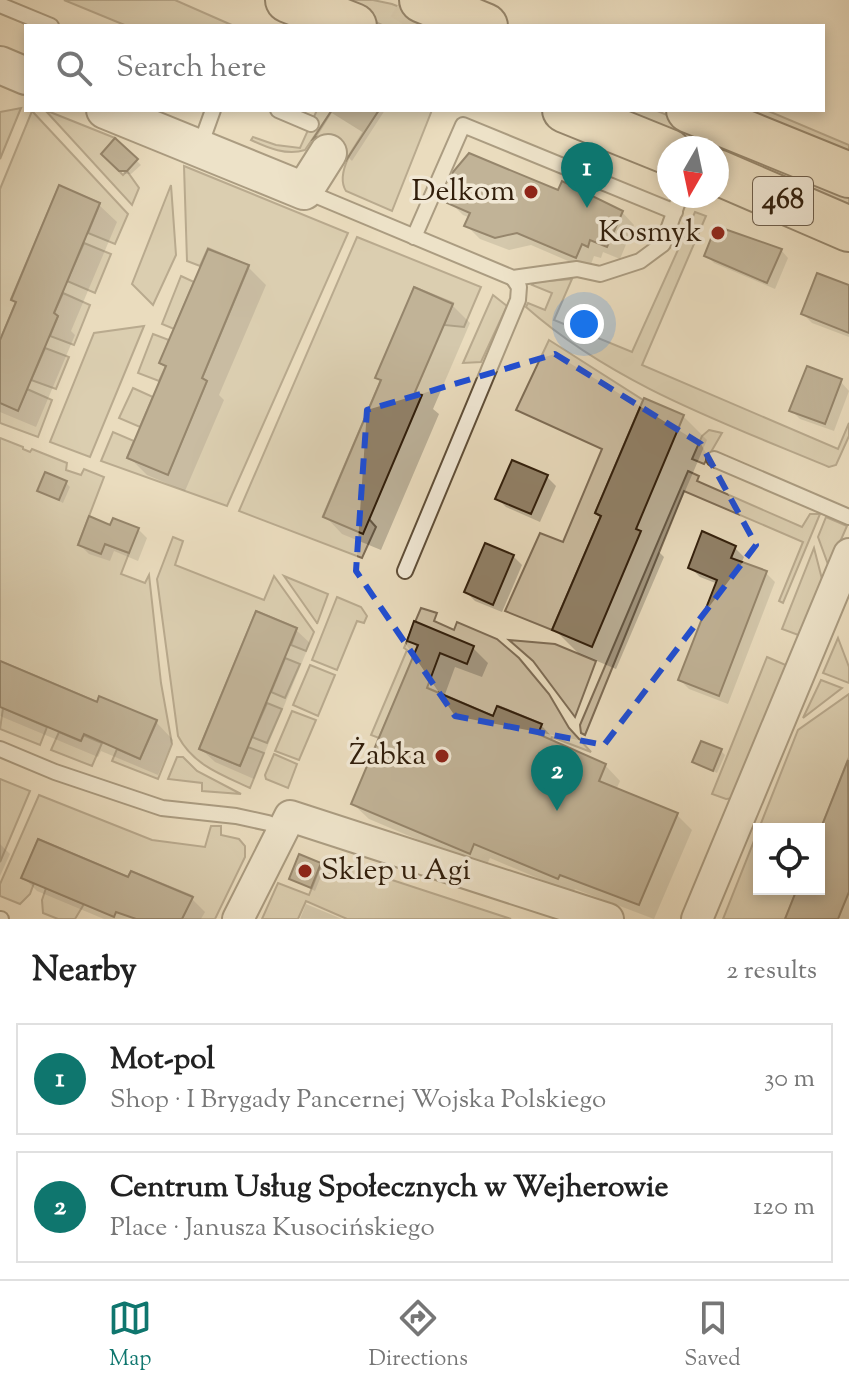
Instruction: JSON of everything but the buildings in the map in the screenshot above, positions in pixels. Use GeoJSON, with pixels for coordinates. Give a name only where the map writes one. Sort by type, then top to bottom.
{"type":"FeatureCollection","features":[{"type":"Feature","properties":{"kind":"main road"},"geometry":{"type":"LineString","coordinates":[[288,0],[349,24]]}},
{"type":"Feature","properties":{"kind":"main road"},"geometry":{"type":"LineString","coordinates":[[422,0],[480,24]]}},
{"type":"Feature","properties":{"kind":"main road"},"geometry":{"type":"LineString","coordinates":[[570,112],[657,147]]}},
{"type":"Feature","properties":{"kind":"main road","name":"468"},"geometry":{"type":"LineString","coordinates":[[694,112],[849,175]]}},
{"type":"Feature","properties":{"kind":"main road","name":"468"},"geometry":{"type":"LineString","coordinates":[[729,177],[849,229]]}},
{"type":"Feature","properties":{"kind":"street"},"geometry":{"type":"LineString","coordinates":[[0,65],[24,75]]}},
{"type":"Feature","properties":{"kind":"street"},"geometry":{"type":"LineString","coordinates":[[110,112],[304,191],[319,139]]}},
{"type":"Feature","properties":{"kind":"street"},"geometry":{"type":"LineString","coordinates":[[697,919],[849,554]]}},
{"type":"Feature","properties":{"kind":"street"},"geometry":{"type":"LineString","coordinates":[[238,919],[290,816],[608,919]]}},
{"type":"Feature","properties":{"kind":"lane"},"geometry":{"type":"LineString","coordinates":[[0,5],[46,24]]}},
{"type":"Feature","properties":{"kind":"lane"},"geometry":{"type":"LineString","coordinates":[[198,149],[212,112]]}},
{"type":"Feature","properties":{"kind":"lane"},"geometry":{"type":"LineString","coordinates":[[281,112],[319,139]]}},
{"type":"Feature","properties":{"kind":"lane"},"geometry":{"type":"LineString","coordinates":[[414,237],[463,125],[657,196]]}},
{"type":"Feature","properties":{"kind":"lane"},"geometry":{"type":"LineString","coordinates":[[304,191],[513,278],[577,269],[600,274],[640,261],[663,244],[676,208]]}},
{"type":"Feature","properties":{"kind":"lane"},"geometry":{"type":"LineString","coordinates":[[405,571],[518,300],[519,287],[513,278]]}},
{"type":"Feature","properties":{"kind":"lane"},"geometry":{"type":"LineString","coordinates":[[714,459],[849,517]]}},
{"type":"Feature","properties":{"kind":"lane"},"geometry":{"type":"LineString","coordinates":[[0,749],[55,772],[162,808],[236,816],[268,823],[283,830]]}},
{"type":"Feature","properties":{"kind":"highlighted area"},"geometry":{"type":"Polygon","coordinates":[[[555,354],[701,444],[756,545],[604,745],[455,716],[356,571],[367,410],[555,354]]]}},
{"type":"Feature","properties":{"kind":"shaded area"},"geometry":{"type":"Polygon","coordinates":[[[64,0],[175,0],[229,24],[122,24],[64,0]]]}},
{"type":"Feature","properties":{"kind":"shaded area"},"geometry":{"type":"Polygon","coordinates":[[[328,0],[373,0],[392,4],[442,24],[380,24],[328,0]]]}},
{"type":"Feature","properties":{"kind":"shaded area"},"geometry":{"type":"Polygon","coordinates":[[[21,108],[0,159],[0,112],[21,108]]]}},
{"type":"Feature","properties":{"kind":"shaded area"},"geometry":{"type":"Polygon","coordinates":[[[33,112],[128,214],[115,244],[88,233],[100,203],[59,186],[11,299],[16,302],[0,340],[0,189],[33,112]]]}},
{"type":"Feature","properties":{"kind":"shaded area"},"geometry":{"type":"Polygon","coordinates":[[[47,112],[115,138],[102,154],[123,175],[127,171],[139,188],[132,205],[47,112]]]}},
{"type":"Feature","properties":{"kind":"shaded area"},"geometry":{"type":"Polygon","coordinates":[[[316,112],[331,112],[305,150],[284,152],[251,140],[253,137],[276,145],[300,148],[316,112]]]}},
{"type":"Feature","properties":{"kind":"shaded area"},"geometry":{"type":"Polygon","coordinates":[[[378,112],[431,112],[392,211],[346,191],[343,172],[352,150],[378,112]]]}},
{"type":"Feature","properties":{"kind":"shaded area"},"geometry":{"type":"Polygon","coordinates":[[[599,112],[660,112],[718,136],[658,136],[599,112]]]}},
{"type":"Feature","properties":{"kind":"shaded area"},"geometry":{"type":"Polygon","coordinates":[[[749,112],[771,112],[849,145],[849,154],[749,112]]]}},
{"type":"Feature","properties":{"kind":"shaded area"},"geometry":{"type":"Polygon","coordinates":[[[729,141],[849,190],[849,215],[729,165],[729,141]]]}},
{"type":"Feature","properties":{"kind":"shaded area"},"geometry":{"type":"Polygon","coordinates":[[[184,166],[348,233],[227,506],[101,461],[113,432],[134,441],[127,458],[168,474],[207,381],[202,378],[249,266],[208,248],[200,266],[187,261],[184,166]]]}},
{"type":"Feature","properties":{"kind":"shaded area"},"geometry":{"type":"Polygon","coordinates":[[[171,185],[176,255],[153,305],[132,284],[171,185]]]}},
{"type":"Feature","properties":{"kind":"shaded area"},"geometry":{"type":"Polygon","coordinates":[[[695,212],[706,216],[642,365],[838,449],[849,423],[849,436],[836,465],[829,467],[632,380],[560,334],[526,307],[528,303],[545,310],[552,293],[532,285],[535,282],[572,279],[554,320],[632,352],[695,212]]]}},
{"type":"Feature","properties":{"kind":"shaded area"},"geometry":{"type":"Polygon","coordinates":[[[357,237],[481,287],[464,327],[444,325],[453,303],[414,287],[381,380],[323,516],[369,519],[376,527],[362,558],[239,511],[357,237]]]}},
{"type":"Feature","properties":{"kind":"shaded area"},"geometry":{"type":"Polygon","coordinates":[[[84,243],[111,254],[95,293],[67,281],[84,243]]]}},
{"type":"Feature","properties":{"kind":"shaded area"},"geometry":{"type":"Polygon","coordinates":[[[181,276],[194,282],[174,329],[162,324],[181,276]]]}},
{"type":"Feature","properties":{"kind":"shaded area"},"geometry":{"type":"Polygon","coordinates":[[[63,293],[90,305],[74,345],[50,336],[58,316],[54,313],[63,293]]]}},
{"type":"Feature","properties":{"kind":"shaded area"},"geometry":{"type":"Polygon","coordinates":[[[493,295],[507,306],[481,362],[463,363],[493,295]]]}},
{"type":"Feature","properties":{"kind":"shaded area"},"geometry":{"type":"Polygon","coordinates":[[[144,326],[90,457],[50,442],[94,333],[144,326]]]}},
{"type":"Feature","properties":{"kind":"shaded area"},"geometry":{"type":"Polygon","coordinates":[[[153,334],[169,340],[160,363],[166,366],[159,381],[138,373],[153,334]]]}},
{"type":"Feature","properties":{"kind":"shaded area"},"geometry":{"type":"Polygon","coordinates":[[[549,340],[643,400],[595,513],[601,516],[552,630],[505,611],[540,533],[563,542],[602,449],[516,410],[549,340]]]}},
{"type":"Feature","properties":{"kind":"shaded area"},"geometry":{"type":"Polygon","coordinates":[[[45,348],[69,357],[56,389],[31,380],[45,348]]]}},
{"type":"Feature","properties":{"kind":"shaded area"},"geometry":{"type":"Polygon","coordinates":[[[133,388],[153,397],[140,427],[119,418],[133,388]]]}},
{"type":"Feature","properties":{"kind":"shaded area"},"geometry":{"type":"Polygon","coordinates":[[[27,389],[52,400],[38,437],[0,423],[0,403],[18,410],[27,389]]]}},
{"type":"Feature","properties":{"kind":"shaded area"},"geometry":{"type":"Polygon","coordinates":[[[709,430],[722,433],[704,464],[692,459],[702,436],[709,430]]]}},
{"type":"Feature","properties":{"kind":"shaded area"},"geometry":{"type":"Polygon","coordinates":[[[0,438],[30,452],[32,449],[67,463],[66,470],[81,475],[84,469],[104,477],[78,545],[105,544],[129,553],[121,574],[145,583],[149,575],[161,683],[172,744],[158,779],[112,761],[117,749],[140,759],[157,721],[99,697],[97,702],[0,661],[0,438]]]}},
{"type":"Feature","properties":{"kind":"shaded area"},"geometry":{"type":"Polygon","coordinates":[[[688,471],[699,476],[697,481],[802,527],[810,514],[820,514],[783,603],[779,601],[803,542],[684,491],[585,735],[581,733],[580,725],[688,471]]]}},
{"type":"Feature","properties":{"kind":"shaded area"},"geometry":{"type":"Polygon","coordinates":[[[826,517],[847,526],[829,567],[818,537],[826,517]]]}},
{"type":"Feature","properties":{"kind":"shaded area"},"geometry":{"type":"Polygon","coordinates":[[[173,537],[183,541],[175,565],[264,600],[274,576],[314,632],[306,651],[291,645],[297,628],[256,611],[199,749],[240,766],[248,747],[264,753],[250,788],[200,762],[178,736],[157,579],[173,537]]]}},
{"type":"Feature","properties":{"kind":"shaded area"},"geometry":{"type":"Polygon","coordinates":[[[814,548],[823,583],[801,636],[782,629],[814,548]]]}},
{"type":"Feature","properties":{"kind":"shaded area"},"geometry":{"type":"Polygon","coordinates":[[[284,576],[328,594],[317,624],[317,623],[284,576]]]}},
{"type":"Feature","properties":{"kind":"shaded area"},"geometry":{"type":"Polygon","coordinates":[[[337,597],[361,607],[367,616],[364,623],[357,621],[337,670],[312,660],[337,597]]]}},
{"type":"Feature","properties":{"kind":"shaded area"},"geometry":{"type":"Polygon","coordinates":[[[421,608],[437,613],[434,621],[454,630],[457,622],[497,639],[519,658],[549,694],[569,728],[591,752],[552,737],[513,827],[486,816],[542,724],[498,706],[493,716],[405,678],[379,738],[371,735],[421,608]]]}},
{"type":"Feature","properties":{"kind":"shaded area"},"geometry":{"type":"Polygon","coordinates":[[[838,638],[849,667],[849,683],[823,673],[838,638]]]}},
{"type":"Feature","properties":{"kind":"shaded area"},"geometry":{"type":"Polygon","coordinates":[[[509,640],[555,644],[596,661],[575,717],[533,661],[509,640]]]}},
{"type":"Feature","properties":{"kind":"shaded area"},"geometry":{"type":"Polygon","coordinates":[[[767,657],[788,666],[734,798],[726,799],[712,794],[767,657]]]}},
{"type":"Feature","properties":{"kind":"shaded area"},"geometry":{"type":"Polygon","coordinates":[[[285,658],[300,664],[285,698],[271,692],[285,658]]]}},
{"type":"Feature","properties":{"kind":"shaded area"},"geometry":{"type":"Polygon","coordinates":[[[310,665],[335,675],[318,716],[293,705],[310,665]]]}},
{"type":"Feature","properties":{"kind":"shaded area"},"geometry":{"type":"Polygon","coordinates":[[[821,680],[842,688],[803,718],[821,680]]]}},
{"type":"Feature","properties":{"kind":"shaded area"},"geometry":{"type":"Polygon","coordinates":[[[849,694],[849,757],[823,823],[761,823],[798,730],[849,694]]]}},
{"type":"Feature","properties":{"kind":"shaded area"},"geometry":{"type":"Polygon","coordinates":[[[267,703],[282,709],[267,743],[252,737],[267,703]]]}},
{"type":"Feature","properties":{"kind":"shaded area"},"geometry":{"type":"Polygon","coordinates":[[[3,708],[47,727],[40,745],[0,729],[3,708]]]}},
{"type":"Feature","properties":{"kind":"shaded area"},"geometry":{"type":"Polygon","coordinates":[[[292,711],[316,720],[299,760],[275,751],[292,711]]]}},
{"type":"Feature","properties":{"kind":"shaded area"},"geometry":{"type":"Polygon","coordinates":[[[59,732],[80,741],[83,735],[102,743],[92,766],[51,750],[59,732]]]}},
{"type":"Feature","properties":{"kind":"shaded area"},"geometry":{"type":"Polygon","coordinates":[[[274,754],[297,764],[288,788],[266,779],[274,754]]]}},
{"type":"Feature","properties":{"kind":"shaded area"},"geometry":{"type":"Polygon","coordinates":[[[177,757],[183,757],[197,771],[241,794],[202,791],[202,783],[168,779],[177,757]]]}},
{"type":"Feature","properties":{"kind":"shaded area"},"geometry":{"type":"Polygon","coordinates":[[[0,779],[30,791],[0,862],[0,779]]]}},
{"type":"Feature","properties":{"kind":"shaded area"},"geometry":{"type":"Polygon","coordinates":[[[39,795],[152,840],[205,847],[211,826],[221,826],[221,835],[239,839],[245,846],[245,857],[215,919],[182,919],[192,896],[131,871],[128,877],[38,839],[22,878],[34,883],[30,894],[20,904],[0,896],[0,884],[39,795]]]}},
{"type":"Feature","properties":{"kind":"shaded area"},"geometry":{"type":"Polygon","coordinates":[[[753,843],[753,895],[795,895],[785,919],[723,919],[753,843]]]}},
{"type":"Feature","properties":{"kind":"shaded area"},"geometry":{"type":"Polygon","coordinates":[[[323,860],[511,919],[347,919],[306,901],[298,919],[262,919],[278,883],[309,895],[323,860]]]}},
{"type":"Feature","properties":{"kind":"shaded area"},"geometry":{"type":"Polygon","coordinates":[[[46,888],[84,904],[75,919],[58,919],[43,913],[42,900],[46,888]]]}},
{"type":"Feature","properties":{"kind":"tunnel"},"geometry":{"type":"LineString","coordinates":[[407,24],[422,0]]}},
{"type":"Feature","properties":{"kind":"tunnel"},"geometry":{"type":"LineString","coordinates":[[328,153],[354,112]]}},
{"type":"Feature","properties":{"kind":"place","name":"Delkom"},"geometry":{"type":"Point","coordinates":[531,192]}},
{"type":"Feature","properties":{"kind":"place","name":"Mot-pol"},"geometry":{"type":"Point","coordinates":[587,208]}},
{"type":"Feature","properties":{"kind":"place","name":"Kosmyk"},"geometry":{"type":"Point","coordinates":[718,233]}},
{"type":"Feature","properties":{"kind":"place","name":"Żabka"},"geometry":{"type":"Point","coordinates":[442,756]}},
{"type":"Feature","properties":{"kind":"place","name":"Centrum Usług Społecznych w Wejherowie"},"geometry":{"type":"Point","coordinates":[557,811]}},
{"type":"Feature","properties":{"kind":"place","name":"Sklep u Agi"},"geometry":{"type":"Point","coordinates":[305,871]}}]}
